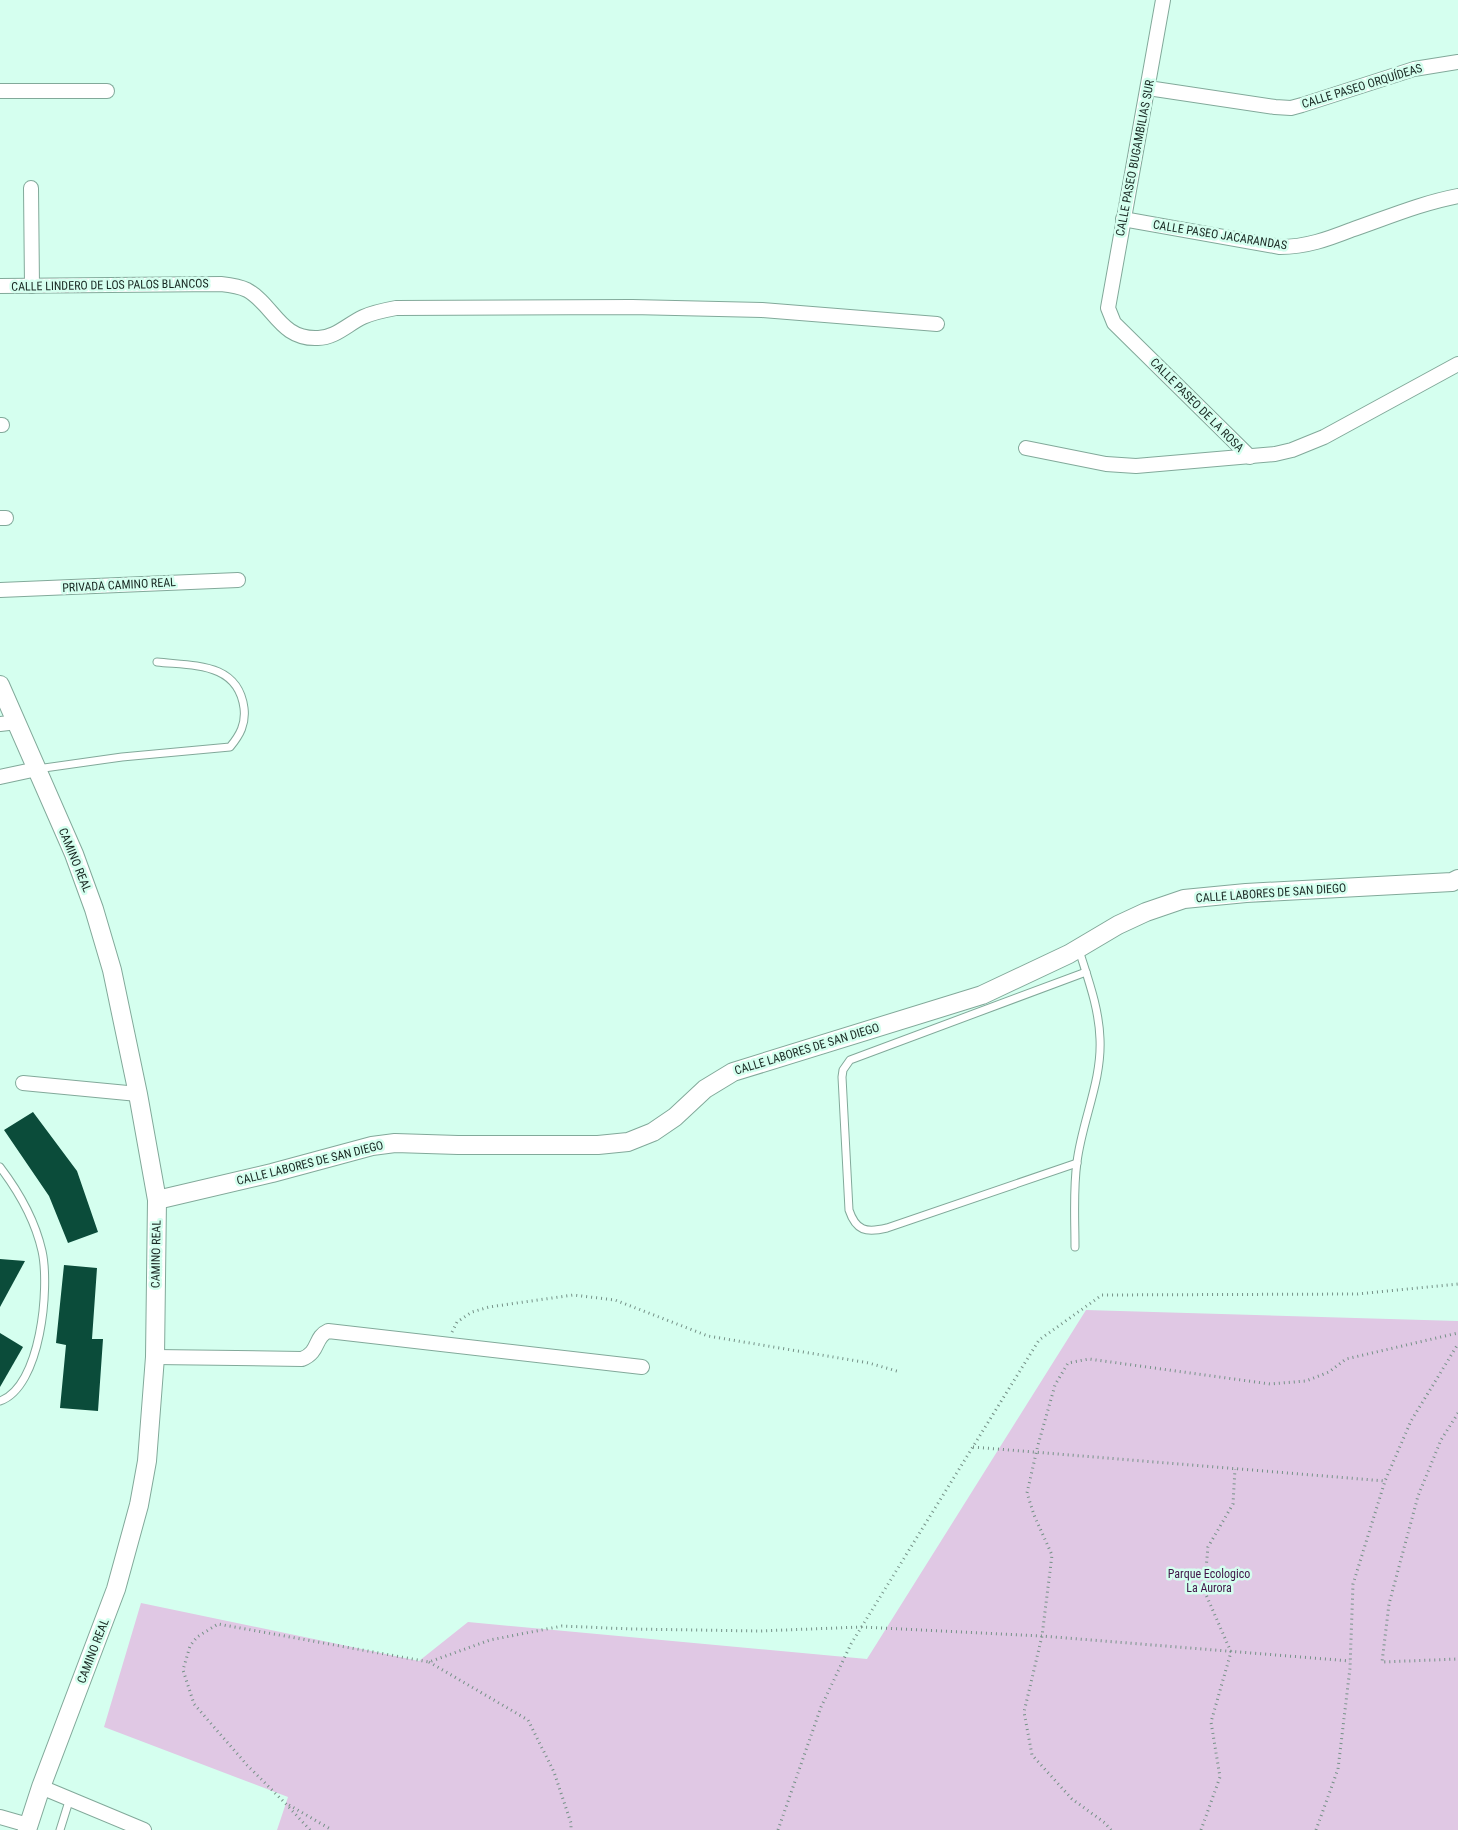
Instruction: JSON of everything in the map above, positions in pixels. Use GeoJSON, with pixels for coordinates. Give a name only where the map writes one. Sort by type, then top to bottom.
{"type":"FeatureCollection","features":[{"type":"Feature","properties":{"kind":"street","name":"CALLE PASEO BUGAMBILIAS SUR"},"geometry":{"type":"LineString","coordinates":[[1110,316],[1108,300],[1163,0]]}},
{"type":"Feature","properties":{"kind":"street","name":"CALLE PASEO ORQUÍDEAS"},"geometry":{"type":"LineString","coordinates":[[1148,88],[1291,108],[1414,69],[1458,62]]}},
{"type":"Feature","properties":{"kind":"street"},"geometry":{"type":"LineString","coordinates":[[0,91],[107,91]]}},
{"type":"Feature","properties":{"kind":"street"},"geometry":{"type":"LineString","coordinates":[[31,188],[32,286]]}},
{"type":"Feature","properties":{"kind":"street","name":"CALLE PASEO JACARANDAS"},"geometry":{"type":"LineString","coordinates":[[1123,219],[1280,247],[1292,247],[1316,243],[1425,204],[1458,196]]}},
{"type":"Feature","properties":{"kind":"street","name":"CALLE LINDERO DE LOS PALOS BLANCOS"},"geometry":{"type":"LineString","coordinates":[[0,286],[221,284],[235,286],[247,290],[257,298],[283,327],[294,334],[307,338],[332,335],[372,313],[396,308],[632,307],[762,310],[937,324]]}},
{"type":"Feature","properties":{"kind":"street","name":"CALLE PASEO DE LA ROSA"},"geometry":{"type":"LineString","coordinates":[[1110,316],[1114,323],[1250,457],[1275,454],[1308,445],[1458,364]]}},
{"type":"Feature","properties":{"kind":"street"},"geometry":{"type":"LineString","coordinates":[[1026,448],[1121,466],[1250,457]]}},
{"type":"Feature","properties":{"kind":"street","name":"PRIVADA CAMINO REAL"},"geometry":{"type":"LineString","coordinates":[[0,590],[238,580]]}},
{"type":"Feature","properties":{"kind":"street","name":"CAMINO REAL"},"geometry":{"type":"LineString","coordinates":[[0,684],[8,723],[37,769],[74,854],[94,909],[112,970],[138,1094],[157,1200],[155,1357],[147,1461],[131,1541],[116,1589],[27,1827]]}},
{"type":"Feature","properties":{"kind":"street"},"geometry":{"type":"LineString","coordinates":[[0,778],[37,769]]}},
{"type":"Feature","properties":{"kind":"street","name":"CALLE LABORES DE SAN DIEGO"},"geometry":{"type":"LineString","coordinates":[[157,1200],[272,1173],[372,1146],[395,1143],[598,1145],[628,1142],[653,1132],[668,1122],[705,1089],[733,1072],[982,995],[1079,948],[1118,925],[1146,912],[1184,899],[1246,893],[1452,882],[1458,879]]}},
{"type":"Feature","properties":{"kind":"street"},"geometry":{"type":"LineString","coordinates":[[23,1083],[138,1094]]}},
{"type":"Feature","properties":{"kind":"street"},"geometry":{"type":"LineString","coordinates":[[155,1357],[302,1359],[314,1351],[319,1338],[328,1331],[446,1343],[642,1367]]}},
{"type":"Feature","properties":{"kind":"street"},"geometry":{"type":"LineString","coordinates":[[41,1787],[144,1830]]}},
{"type":"Feature","properties":{"kind":"street"},"geometry":{"type":"LineString","coordinates":[[0,1817],[27,1827]]}},
{"type":"Feature","properties":{"kind":"lane"},"geometry":{"type":"LineString","coordinates":[[37,769],[122,757],[230,747],[239,736],[243,726],[242,694],[236,683],[227,675],[212,669],[157,662]]}},
{"type":"Feature","properties":{"kind":"lane"},"geometry":{"type":"LineString","coordinates":[[1075,1246],[1077,1163],[1094,1088],[1101,1041],[1099,1021],[1079,948]]}},
{"type":"Feature","properties":{"kind":"lane"},"geometry":{"type":"LineString","coordinates":[[1077,1163],[887,1228],[869,1230],[858,1227],[849,1210],[842,1077],[843,1070],[850,1060],[1086,972]]}},
{"type":"Feature","properties":{"kind":"lane"},"geometry":{"type":"LineString","coordinates":[[0,1166],[16,1188],[32,1222],[42,1251],[46,1281],[36,1353],[27,1376],[6,1399],[0,1400]]}},
{"type":"Feature","properties":{"kind":"lane"},"geometry":{"type":"LineString","coordinates":[[60,1830],[71,1798]]}},
{"type":"Feature","properties":{"kind":"path"},"geometry":{"type":"LineString","coordinates":[[778,1830],[821,1707],[850,1644],[1039,1340],[1102,1295],[1358,1294],[1458,1284]]}},
{"type":"Feature","properties":{"kind":"path"},"geometry":{"type":"LineString","coordinates":[[446,1343],[457,1322],[472,1312],[489,1307],[572,1295],[615,1300],[708,1336],[869,1363],[900,1372]]}},
{"type":"Feature","properties":{"kind":"path"},"geometry":{"type":"LineString","coordinates":[[1112,1830],[1072,1799],[1032,1755],[1024,1712],[1042,1636],[1052,1555],[1034,1515],[1027,1493],[1055,1385],[1068,1363],[1090,1359],[1270,1384],[1306,1380],[1329,1372],[1346,1359],[1458,1333]]}},
{"type":"Feature","properties":{"kind":"path"},"geometry":{"type":"LineString","coordinates":[[1316,1830],[1338,1769],[1350,1662],[1352,1584],[1385,1482],[1411,1421],[1458,1344]]}},
{"type":"Feature","properties":{"kind":"path"},"geometry":{"type":"LineString","coordinates":[[1458,1413],[1441,1440],[1418,1496],[1389,1604],[1382,1662],[1458,1659]]}},
{"type":"Feature","properties":{"kind":"path"},"geometry":{"type":"LineString","coordinates":[[973,1447],[1385,1482]]}},
{"type":"Feature","properties":{"kind":"path"},"geometry":{"type":"LineString","coordinates":[[1201,1830],[1220,1777],[1211,1722],[1231,1652],[1204,1590],[1208,1547],[1233,1504],[1235,1469]]}},
{"type":"Feature","properties":{"kind":"path"},"geometry":{"type":"LineString","coordinates":[[310,1830],[247,1765],[194,1704],[183,1670],[190,1646],[197,1637],[218,1624],[429,1662],[528,1720],[554,1772],[571,1830]]}},
{"type":"Feature","properties":{"kind":"path"},"geometry":{"type":"LineString","coordinates":[[429,1662],[490,1640],[562,1626],[760,1631],[861,1627],[1042,1636],[1350,1662]]}},
{"type":"Feature","properties":{"kind":"path"},"geometry":{"type":"LineString","coordinates":[[286,1804],[332,1830]]}},
{"type":"Feature","properties":{"kind":"green space","name":"Parque Ecologico La Aurora"},"geometry":{"type":"Polygon","coordinates":[[[1086,1310],[1458,1321],[1458,1830],[277,1830],[288,1797],[104,1727],[141,1603],[419,1661],[468,1622],[867,1659],[1086,1310]]]}},
{"type":"Feature","properties":{"kind":"building"},"geometry":{"type":"Polygon","coordinates":[[[33,1112],[77,1171],[98,1232],[68,1243],[49,1196],[4,1130],[33,1112]]]}},
{"type":"Feature","properties":{"kind":"building"},"geometry":{"type":"Polygon","coordinates":[[[0,1259],[25,1261],[0,1307],[0,1259]]]}},
{"type":"Feature","properties":{"kind":"building"},"geometry":{"type":"Polygon","coordinates":[[[64,1265],[97,1268],[92,1339],[103,1339],[98,1411],[60,1408],[66,1345],[56,1343],[64,1265]]]}},
{"type":"Feature","properties":{"kind":"building"},"geometry":{"type":"Polygon","coordinates":[[[0,1333],[23,1347],[0,1387],[0,1333]]]}}]}
